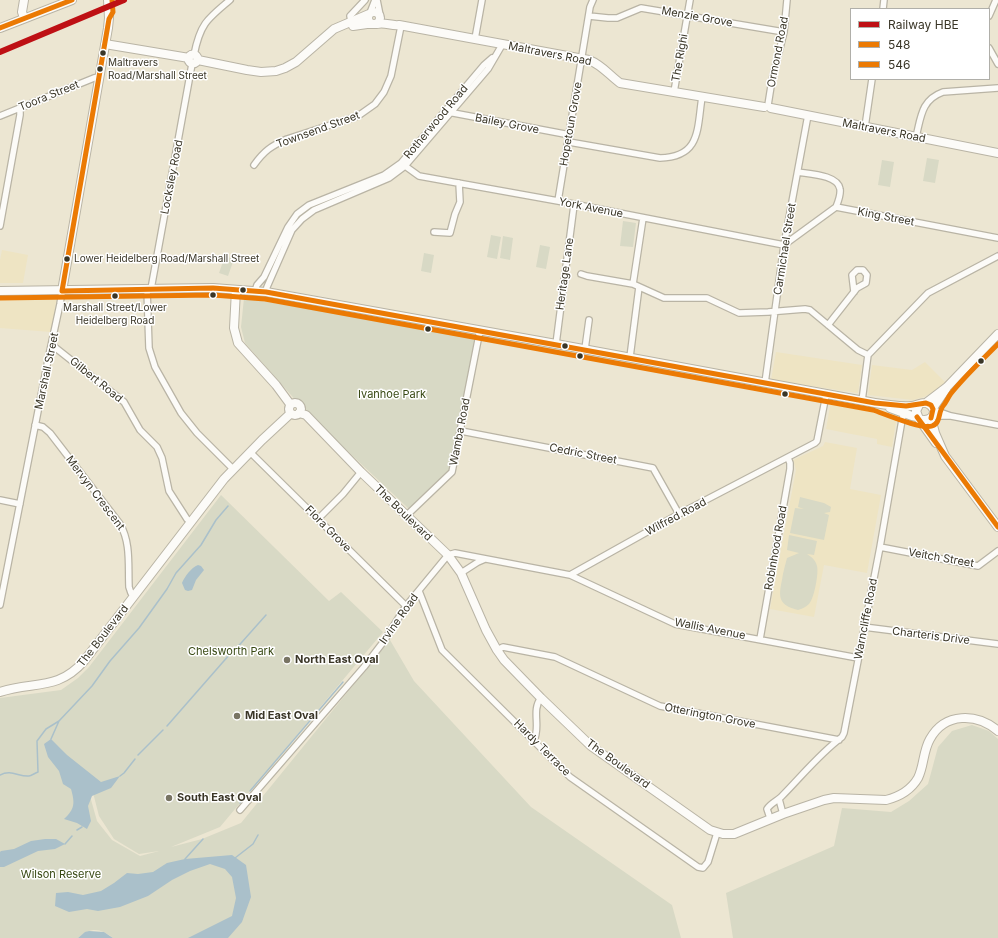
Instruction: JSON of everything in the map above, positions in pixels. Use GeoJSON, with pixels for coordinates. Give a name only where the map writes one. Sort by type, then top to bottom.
{"type":"FeatureCollection","features":[{"type":"Feature","properties":{"kind":"street"},"geometry":{"type":"LineString","coordinates":[[24,0],[22,12],[24,18]]}},
{"type":"Feature","properties":{"kind":"street"},"geometry":{"type":"LineString","coordinates":[[0,28],[72,0]]}},
{"type":"Feature","properties":{"kind":"street","name":"Marshall Street"},"geometry":{"type":"LineString","coordinates":[[0,605],[60,304],[109,19],[108,0]]}},
{"type":"Feature","properties":{"kind":"street","name":"Marshall Street"},"geometry":{"type":"LineString","coordinates":[[109,19],[113,12],[112,0]]}},
{"type":"Feature","properties":{"kind":"street","name":"Locksley Road"},"geometry":{"type":"LineString","coordinates":[[230,0],[211,16],[201,28],[196,42],[149,289],[149,348],[155,367],[181,413],[197,433],[233,469]]}},
{"type":"Feature","properties":{"kind":"street"},"geometry":{"type":"LineString","coordinates":[[351,21],[350,16],[365,0]]}},
{"type":"Feature","properties":{"kind":"street"},"geometry":{"type":"LineString","coordinates":[[376,0],[380,20],[375,24],[369,21],[370,14],[376,0]]}},
{"type":"Feature","properties":{"kind":"street"},"geometry":{"type":"LineString","coordinates":[[474,39],[482,0]]}},
{"type":"Feature","properties":{"kind":"street","name":"Hopetoun Grove"},"geometry":{"type":"LineString","coordinates":[[558,201],[593,0]]}},
{"type":"Feature","properties":{"kind":"street","name":"The Righi"},"geometry":{"type":"LineString","coordinates":[[674,92],[690,0]]}},
{"type":"Feature","properties":{"kind":"street","name":"Ormond Road"},"geometry":{"type":"LineString","coordinates":[[768,107],[772,80],[784,32],[787,0]]}},
{"type":"Feature","properties":{"kind":"street"},"geometry":{"type":"LineString","coordinates":[[990,14],[996,0]]}},
{"type":"Feature","properties":{"kind":"street","name":"Menzie Grove"},"geometry":{"type":"LineString","coordinates":[[589,16],[617,18],[641,8],[784,32]]}},
{"type":"Feature","properties":{"kind":"street"},"geometry":{"type":"LineString","coordinates":[[370,14],[375,12],[380,15]]}},
{"type":"Feature","properties":{"kind":"street","name":"Maltravers Road"},"geometry":{"type":"LineString","coordinates":[[105,44],[247,70],[261,72],[276,71],[296,62],[328,36],[334,29],[370,14]]}},
{"type":"Feature","properties":{"kind":"street","name":"Maltravers Road"},"geometry":{"type":"LineString","coordinates":[[380,15],[400,26]]}},
{"type":"Feature","properties":{"kind":"street","name":"Maltravers Road"},"geometry":{"type":"LineString","coordinates":[[328,36],[357,25],[384,23],[392,26],[400,26],[474,39],[595,62],[602,66],[612,78],[620,83],[768,107],[998,153]]}},
{"type":"Feature","properties":{"kind":"street","name":"Townsend Street"},"geometry":{"type":"LineString","coordinates":[[254,165],[263,152],[277,143],[358,116],[375,104],[384,92],[391,76],[400,26]]}},
{"type":"Feature","properties":{"kind":"street","name":"Rotherwood Road"},"geometry":{"type":"LineString","coordinates":[[266,292],[292,230],[302,219],[314,210],[389,178],[403,165],[502,45]]}},
{"type":"Feature","properties":{"kind":"street"},"geometry":{"type":"LineString","coordinates":[[990,50],[998,64]]}},
{"type":"Feature","properties":{"kind":"street","name":"Toora Street"},"geometry":{"type":"LineString","coordinates":[[0,116],[99,77]]}},
{"type":"Feature","properties":{"kind":"street"},"geometry":{"type":"LineString","coordinates":[[865,127],[872,80]]}},
{"type":"Feature","properties":{"kind":"street"},"geometry":{"type":"LineString","coordinates":[[916,137],[922,110],[930,99],[936,95],[943,92],[998,88]]}},
{"type":"Feature","properties":{"kind":"street"},"geometry":{"type":"LineString","coordinates":[[569,142],[660,158],[672,158],[682,154],[690,148],[696,137],[702,97]]}},
{"type":"Feature","properties":{"kind":"street"},"geometry":{"type":"LineString","coordinates":[[0,226],[20,108]]}},
{"type":"Feature","properties":{"kind":"street","name":"Bailey Grove"},"geometry":{"type":"LineString","coordinates":[[448,112],[570,135]]}},
{"type":"Feature","properties":{"kind":"street","name":"Carmichael Street"},"geometry":{"type":"LineString","coordinates":[[764,383],[784,245],[808,115]]}},
{"type":"Feature","properties":{"kind":"street","name":"Rotherwood Road"},"geometry":{"type":"LineString","coordinates":[[255,291],[257,285],[264,277],[288,227],[297,214],[309,205],[384,175],[403,165]]}},
{"type":"Feature","properties":{"kind":"street","name":"York Avenue"},"geometry":{"type":"LineString","coordinates":[[403,165],[419,176],[574,204],[784,245]]}},
{"type":"Feature","properties":{"kind":"street"},"geometry":{"type":"LineString","coordinates":[[784,245],[836,208],[840,188],[837,182],[830,178],[798,172]]}},
{"type":"Feature","properties":{"kind":"street"},"geometry":{"type":"LineString","coordinates":[[434,232],[450,233],[460,202],[459,183]]}},
{"type":"Feature","properties":{"kind":"street","name":"Heritage Lane"},"geometry":{"type":"LineString","coordinates":[[556,344],[574,204]]}},
{"type":"Feature","properties":{"kind":"street","name":"King Street"},"geometry":{"type":"LineString","coordinates":[[836,208],[998,238]]}},
{"type":"Feature","properties":{"kind":"street"},"geometry":{"type":"LineString","coordinates":[[633,284],[644,218]]}},
{"type":"Feature","properties":{"kind":"street"},"geometry":{"type":"LineString","coordinates":[[862,401],[868,355],[928,293],[998,256]]}},
{"type":"Feature","properties":{"kind":"street"},"geometry":{"type":"LineString","coordinates":[[581,274],[633,284],[664,298],[707,298],[739,313],[805,308],[810,310],[858,350],[868,355]]}},
{"type":"Feature","properties":{"kind":"street"},"geometry":{"type":"LineString","coordinates":[[630,357],[639,287]]}},
{"type":"Feature","properties":{"kind":"street"},"geometry":{"type":"LineString","coordinates":[[0,290],[62,291],[149,289],[236,290],[266,292],[630,357],[862,401],[876,404],[923,420],[933,413],[947,387]]}},
{"type":"Feature","properties":{"kind":"street"},"geometry":{"type":"LineString","coordinates":[[236,290],[234,328],[238,343],[276,385],[290,404]]}},
{"type":"Feature","properties":{"kind":"street"},"geometry":{"type":"LineString","coordinates":[[828,325],[854,292]]}},
{"type":"Feature","properties":{"kind":"street"},"geometry":{"type":"LineString","coordinates":[[585,349],[589,320]]}},
{"type":"Feature","properties":{"kind":"street","name":"Wamba Road"},"geometry":{"type":"LineString","coordinates":[[406,516],[452,472],[480,330]]}},
{"type":"Feature","properties":{"kind":"street"},"geometry":{"type":"LineString","coordinates":[[998,334],[947,387],[922,404],[916,411],[918,418],[998,527]]}},
{"type":"Feature","properties":{"kind":"street","name":"Gilbert Road"},"geometry":{"type":"LineString","coordinates":[[52,345],[124,402],[140,430],[157,447],[162,458],[169,491],[190,522]]}},
{"type":"Feature","properties":{"kind":"street","name":"Wilfred Road"},"geometry":{"type":"LineString","coordinates":[[570,575],[679,514],[815,443],[817,440],[826,395]]}},
{"type":"Feature","properties":{"kind":"street"},"geometry":{"type":"LineString","coordinates":[[296,403],[300,405],[301,409],[299,413],[294,415],[290,414],[288,410],[290,404],[296,403]]}},
{"type":"Feature","properties":{"kind":"street"},"geometry":{"type":"LineString","coordinates":[[876,404],[897,406],[930,404],[933,413],[935,433],[942,451]]}},
{"type":"Feature","properties":{"kind":"street","name":"The Boulevard"},"geometry":{"type":"LineString","coordinates":[[299,413],[306,415],[361,472],[448,556],[461,573],[486,630],[497,650],[504,660],[541,698],[591,746],[710,830],[717,833]]}},
{"type":"Feature","properties":{"kind":"street","name":"Warncliffe Road"},"geometry":{"type":"LineString","coordinates":[[770,818],[767,809],[770,804],[779,799],[842,737],[844,733],[904,413]]}},
{"type":"Feature","properties":{"kind":"street"},"geometry":{"type":"LineString","coordinates":[[933,413],[998,425]]}},
{"type":"Feature","properties":{"kind":"street","name":"The Boulevard"},"geometry":{"type":"LineString","coordinates":[[0,692],[45,685],[74,672],[233,469],[290,414]]}},
{"type":"Feature","properties":{"kind":"street","name":"Mervyn Crescent"},"geometry":{"type":"LineString","coordinates":[[36,425],[43,427],[50,433],[120,524],[125,533],[128,547],[129,587],[134,596]]}},
{"type":"Feature","properties":{"kind":"street","name":"Cedric Street"},"geometry":{"type":"LineString","coordinates":[[461,430],[653,468],[679,514]]}},
{"type":"Feature","properties":{"kind":"street","name":"Flora Grove"},"geometry":{"type":"LineString","coordinates":[[250,452],[406,606]]}},
{"type":"Feature","properties":{"kind":"street","name":"Robinhood Road"},"geometry":{"type":"LineString","coordinates":[[760,639],[790,469],[788,458]]}},
{"type":"Feature","properties":{"kind":"street"},"geometry":{"type":"LineString","coordinates":[[318,519],[343,494],[361,472]]}},
{"type":"Feature","properties":{"kind":"street"},"geometry":{"type":"LineString","coordinates":[[0,500],[20,504]]}},
{"type":"Feature","properties":{"kind":"street","name":"Veitch Street"},"geometry":{"type":"LineString","coordinates":[[880,547],[978,566],[998,551]]}},
{"type":"Feature","properties":{"kind":"street"},"geometry":{"type":"LineString","coordinates":[[448,556],[455,553],[570,575]]}},
{"type":"Feature","properties":{"kind":"street","name":"Irvine Road"},"geometry":{"type":"LineString","coordinates":[[240,810],[368,662],[384,641],[406,606],[448,556]]}},
{"type":"Feature","properties":{"kind":"street"},"geometry":{"type":"LineString","coordinates":[[461,573],[485,559]]}},
{"type":"Feature","properties":{"kind":"street","name":"Wallis Avenue"},"geometry":{"type":"LineString","coordinates":[[570,575],[675,624],[858,658]]}},
{"type":"Feature","properties":{"kind":"street","name":"Hardy Terrace"},"geometry":{"type":"LineString","coordinates":[[419,591],[442,650],[570,776],[698,867],[702,868],[708,862],[717,833]]}},
{"type":"Feature","properties":{"kind":"street","name":"Charteris Drive"},"geometry":{"type":"LineString","coordinates":[[864,627],[998,644]]}},
{"type":"Feature","properties":{"kind":"street","name":"Otterington Grove"},"geometry":{"type":"LineString","coordinates":[[497,650],[503,648],[555,657],[660,706],[839,740]]}},
{"type":"Feature","properties":{"kind":"street"},"geometry":{"type":"LineString","coordinates":[[534,740],[536,734],[537,703],[541,698]]}},
{"type":"Feature","properties":{"kind":"street"},"geometry":{"type":"LineString","coordinates":[[717,833],[734,834],[770,818],[834,798],[886,800],[902,794],[917,778],[929,740],[937,730],[946,723],[955,719],[969,717],[990,724],[998,731]]}},
{"type":"Feature","properties":{"kind":"street"},"geometry":{"type":"LineString","coordinates":[[779,799],[783,814]]}},
{"type":"Feature","properties":{"kind":"shaded area"},"geometry":{"type":"Polygon","coordinates":[[[2,250],[28,255],[23,283],[0,283],[0,260],[2,250]]]}},
{"type":"Feature","properties":{"kind":"shaded area"},"geometry":{"type":"Polygon","coordinates":[[[0,296],[57,296],[51,332],[0,328],[0,296]]]}},
{"type":"Feature","properties":{"kind":"shaded area"},"geometry":{"type":"Polygon","coordinates":[[[776,352],[862,365],[858,393],[771,380],[776,352]]]}},
{"type":"Feature","properties":{"kind":"shaded area"},"geometry":{"type":"Polygon","coordinates":[[[925,362],[945,382],[935,391],[924,397],[913,400],[868,395],[872,365],[912,370],[925,362]]]}},
{"type":"Feature","properties":{"kind":"shaded area"},"geometry":{"type":"Polygon","coordinates":[[[831,401],[897,415],[892,447],[877,444],[877,439],[826,429],[831,401]]]}},
{"type":"Feature","properties":{"kind":"shaded area"},"geometry":{"type":"Polygon","coordinates":[[[825,442],[857,448],[850,489],[881,495],[867,573],[824,565],[814,617],[770,609],[796,470],[793,460],[823,446],[825,442]]]}},
{"type":"Feature","properties":{"kind":"green space"},"geometry":{"type":"Polygon","coordinates":[[[927,158],[939,160],[935,183],[923,181],[927,158]]]}},
{"type":"Feature","properties":{"kind":"green space"},"geometry":{"type":"Polygon","coordinates":[[[882,160],[894,162],[890,187],[878,185],[882,160]]]}},
{"type":"Feature","properties":{"kind":"green space"},"geometry":{"type":"Polygon","coordinates":[[[623,221],[636,223],[633,247],[620,246],[623,221]]]}},
{"type":"Feature","properties":{"kind":"green space"},"geometry":{"type":"Polygon","coordinates":[[[491,235],[501,237],[497,259],[487,257],[491,235]]]}},
{"type":"Feature","properties":{"kind":"green space"},"geometry":{"type":"Polygon","coordinates":[[[503,236],[513,238],[510,260],[500,258],[503,236]]]}},
{"type":"Feature","properties":{"kind":"green space"},"geometry":{"type":"Polygon","coordinates":[[[540,245],[550,247],[546,269],[536,267],[540,245]]]}},
{"type":"Feature","properties":{"kind":"green space"},"geometry":{"type":"Polygon","coordinates":[[[424,253],[434,255],[431,273],[421,271],[424,253]]]}},
{"type":"Feature","properties":{"kind":"green space"},"geometry":{"type":"Polygon","coordinates":[[[225,256],[234,259],[228,276],[219,273],[225,256]]]}},
{"type":"Feature","properties":{"kind":"green space","name":"Ivanhoe Park"},"geometry":{"type":"Polygon","coordinates":[[[244,298],[476,337],[450,470],[409,509],[306,412],[245,343],[241,327],[244,298]]]}},
{"type":"Feature","properties":{"kind":"green space"},"geometry":{"type":"Polygon","coordinates":[[[221,495],[329,601],[341,592],[383,632],[220,827],[171,847],[202,839],[241,823],[390,640],[414,681],[531,807],[672,905],[681,938],[113,938],[104,932],[96,930],[87,932],[78,938],[0,938],[0,698],[61,690],[78,678],[89,667],[221,495]],[[56,744],[86,782],[97,821],[112,840],[140,856],[159,851],[139,854],[114,839],[99,816],[90,781],[56,744]]]}},
{"type":"Feature","properties":{"kind":"green space"},"geometry":{"type":"Polygon","coordinates":[[[800,497],[824,503],[831,507],[830,512],[824,513],[829,515],[824,540],[790,533],[795,508],[804,509],[798,507],[800,497]]]}},
{"type":"Feature","properties":{"kind":"green space"},"geometry":{"type":"Polygon","coordinates":[[[789,535],[817,541],[814,555],[807,554],[814,559],[817,566],[817,580],[814,592],[809,604],[798,610],[787,606],[781,600],[780,596],[783,572],[787,558],[799,553],[787,550],[789,535]]]}},
{"type":"Feature","properties":{"kind":"green space"},"geometry":{"type":"Polygon","coordinates":[[[972,725],[989,731],[998,739],[998,938],[733,938],[726,893],[834,846],[842,808],[891,812],[909,801],[928,784],[938,747],[952,731],[972,725]]]}},
{"type":"Feature","properties":{"kind":"water"},"geometry":{"type":"Polygon","coordinates":[[[198,565],[204,570],[196,580],[192,590],[185,590],[182,583],[183,580],[195,566],[198,565]]]}},
{"type":"Feature","properties":{"kind":"water"},"geometry":{"type":"Polygon","coordinates":[[[51,739],[67,755],[101,782],[120,776],[111,788],[92,796],[88,806],[91,821],[87,829],[77,823],[64,819],[72,809],[73,798],[71,789],[63,784],[59,771],[48,757],[44,744],[51,739]]]}},
{"type":"Feature","properties":{"kind":"water"},"geometry":{"type":"Polygon","coordinates":[[[56,839],[65,844],[55,849],[38,851],[4,867],[0,867],[1,851],[14,849],[31,841],[56,839]]]}},
{"type":"Feature","properties":{"kind":"water"},"geometry":{"type":"Polygon","coordinates":[[[232,855],[246,865],[251,897],[242,922],[228,938],[188,938],[232,916],[236,898],[232,877],[225,869],[210,864],[190,871],[172,880],[148,896],[120,907],[98,911],[87,909],[69,912],[55,906],[56,893],[68,892],[83,895],[101,891],[127,873],[138,874],[153,872],[167,863],[185,859],[232,855]]]}},
{"type":"Feature","properties":{"kind":"water"},"geometry":{"type":"Polygon","coordinates":[[[85,932],[104,932],[113,938],[78,938],[85,932]]]}},
{"type":"Feature","properties":{"kind":"waterway"},"geometry":{"type":"LineString","coordinates":[[51,739],[59,721],[92,686],[110,661],[139,628],[167,589],[176,573],[201,545],[216,520],[228,506]]}},
{"type":"Feature","properties":{"kind":"waterway"},"geometry":{"type":"LineString","coordinates":[[234,651],[266,615]]}},
{"type":"Feature","properties":{"kind":"waterway"},"geometry":{"type":"LineString","coordinates":[[167,726],[230,654]]}},
{"type":"Feature","properties":{"kind":"waterway"},"geometry":{"type":"LineString","coordinates":[[250,791],[343,682]]}},
{"type":"Feature","properties":{"kind":"waterway"},"geometry":{"type":"LineString","coordinates":[[0,775],[4,773],[11,773],[29,776],[38,772],[37,741],[46,729],[59,721]]}},
{"type":"Feature","properties":{"kind":"waterway"},"geometry":{"type":"LineString","coordinates":[[138,755],[163,730]]}},
{"type":"Feature","properties":{"kind":"waterway"},"geometry":{"type":"LineString","coordinates":[[120,776],[135,759]]}},
{"type":"Feature","properties":{"kind":"waterway"},"geometry":{"type":"LineString","coordinates":[[240,803],[247,795]]}},
{"type":"Feature","properties":{"kind":"waterway"},"geometry":{"type":"LineString","coordinates":[[77,830],[82,827]]}},
{"type":"Feature","properties":{"kind":"waterway"},"geometry":{"type":"LineString","coordinates":[[235,858],[253,844],[258,835]]}},
{"type":"Feature","properties":{"kind":"waterway"},"geometry":{"type":"LineString","coordinates":[[65,844],[72,836]]}},
{"type":"Feature","properties":{"kind":"waterway"},"geometry":{"type":"LineString","coordinates":[[185,859],[203,839]]}},
{"type":"Feature","properties":{"kind":"rail line","name":"HBE"},"geometry":{"type":"LineString","coordinates":[[0,52],[124,0]]}},
{"type":"Feature","properties":{"kind":"transit line","name":"548"},"geometry":{"type":"LineString","coordinates":[[0,28],[72,0]]}},
{"type":"Feature","properties":{"kind":"transit line","name":"548"},"geometry":{"type":"LineString","coordinates":[[62,291],[109,19],[113,12],[112,0]]}},
{"type":"Feature","properties":{"kind":"transit line","name":"548"},"geometry":{"type":"LineString","coordinates":[[62,291],[213,288],[266,292],[875,403],[906,406],[926,403],[931,405],[933,409],[931,418]]}},
{"type":"Feature","properties":{"kind":"transit line","name":"546"},"geometry":{"type":"LineString","coordinates":[[0,298],[213,295],[265,299],[873,410],[912,424],[927,427],[935,425],[941,408],[952,393],[969,373],[998,344]]}},
{"type":"Feature","properties":{"kind":"transit line","name":"548"},"geometry":{"type":"LineString","coordinates":[[917,417],[998,527]]}},
{"type":"Feature","properties":{"kind":"place","name":"Maltravers Road/Marshall Street"},"geometry":{"type":"Point","coordinates":[100,69]}},
{"type":"Feature","properties":{"kind":"place","name":"Lower Heidelberg Road/Marshall Street"},"geometry":{"type":"Point","coordinates":[67,259]}},
{"type":"Feature","properties":{"kind":"place","name":"Marshall Street/Lower Heidelberg Road"},"geometry":{"type":"Point","coordinates":[115,296]}},
{"type":"Feature","properties":{"kind":"place","name":"North East Oval"},"geometry":{"type":"Point","coordinates":[287,660]}},
{"type":"Feature","properties":{"kind":"place","name":"Mid East Oval"},"geometry":{"type":"Point","coordinates":[237,716]}},
{"type":"Feature","properties":{"kind":"place","name":"South East Oval"},"geometry":{"type":"Point","coordinates":[169,798]}},
{"type":"Feature","properties":{"kind":"park label","name":"Chelsworth Park"},"geometry":{"type":"Point","coordinates":[231,652]}},
{"type":"Feature","properties":{"kind":"park label","name":"Wilson Reserve"},"geometry":{"type":"Point","coordinates":[61,875]}}]}
